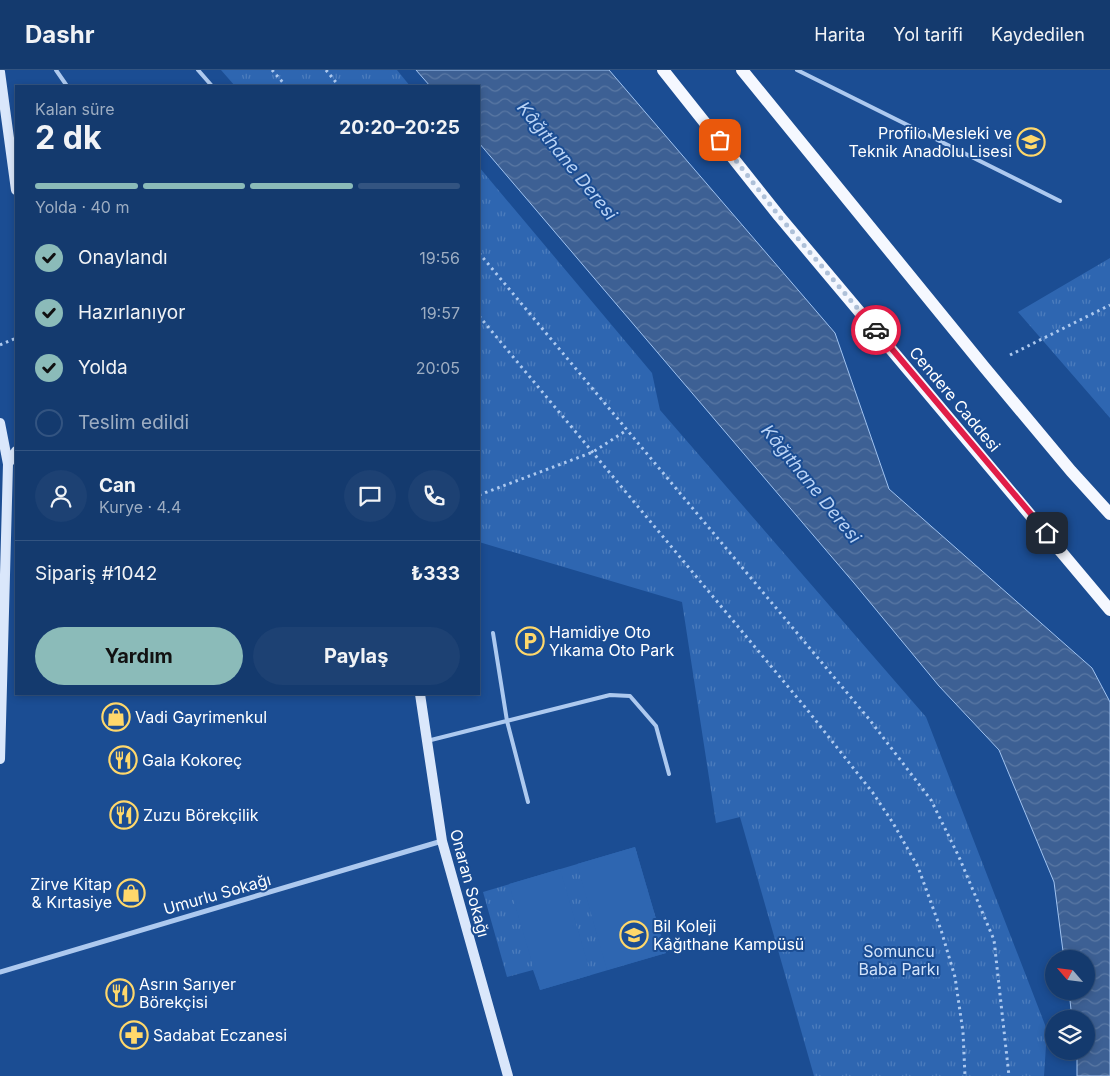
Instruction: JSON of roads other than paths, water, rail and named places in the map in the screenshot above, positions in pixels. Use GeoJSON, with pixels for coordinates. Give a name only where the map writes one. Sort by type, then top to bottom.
{"type":"FeatureCollection","features":[{"type":"Feature","properties":{"kind":"main road","name":"Cendere Caddesi"},"geometry":{"type":"LineString","coordinates":[[663,70],[779,216],[1110,610]]}},
{"type":"Feature","properties":{"kind":"main road"},"geometry":{"type":"LineString","coordinates":[[742,70],[985,368],[1071,471],[1110,514]]}},
{"type":"Feature","properties":{"kind":"main road"},"geometry":{"type":"LineString","coordinates":[[0,72],[15,183]]}},
{"type":"Feature","properties":{"kind":"main road"},"geometry":{"type":"LineString","coordinates":[[0,423],[8,464],[3,532],[0,760]]}},
{"type":"Feature","properties":{"kind":"main road"},"geometry":{"type":"LineString","coordinates":[[8,464],[15,453]]}},
{"type":"Feature","properties":{"kind":"main road","name":"Onaran Sokağı"},"geometry":{"type":"LineString","coordinates":[[420,695],[442,841],[508,1076]]}},
{"type":"Feature","properties":{"kind":"street","name":"Umurlu Sokağı"},"geometry":{"type":"LineString","coordinates":[[0,972],[442,841]]}},
{"type":"Feature","properties":{"kind":"lane"},"geometry":{"type":"LineString","coordinates":[[56,70],[66,85]]}},
{"type":"Feature","properties":{"kind":"lane"},"geometry":{"type":"LineString","coordinates":[[198,70],[211,85]]}},
{"type":"Feature","properties":{"kind":"lane"},"geometry":{"type":"LineString","coordinates":[[797,70],[1060,201]]}},
{"type":"Feature","properties":{"kind":"lane"},"geometry":{"type":"LineString","coordinates":[[493,633],[507,721],[528,802]]}},
{"type":"Feature","properties":{"kind":"lane"},"geometry":{"type":"LineString","coordinates":[[427,742],[610,695],[630,696],[656,726],[669,774]]}},
{"type":"Feature","properties":{"kind":"water","name":"Kâğıthane Deresi"},"geometry":{"type":"Polygon","coordinates":[[[416,70],[609,70],[835,333],[889,489],[1092,668],[1110,702],[1110,1076],[1077,1076],[1077,1060],[1095,1060],[1095,1010],[1071,1010],[1070,1000],[1095,1000],[1095,950],[1063,950],[1054,882],[999,750],[939,686],[854,583],[480,144],[480,85],[429,85],[416,70]]]}},
{"type":"Feature","properties":{"kind":"place","name":"Profilo Mesleki ve Teknik Anadolu Lisesi"},"geometry":{"type":"Point","coordinates":[1031,142]}},
{"type":"Feature","properties":{"kind":"place","name":"Hamidiye Oto Yıkama Oto Park"},"geometry":{"type":"Point","coordinates":[530,641]}},
{"type":"Feature","properties":{"kind":"place","name":"Vadi Gayrimenkul"},"geometry":{"type":"Point","coordinates":[116,717]}},
{"type":"Feature","properties":{"kind":"place","name":"Gala Kokoreç"},"geometry":{"type":"Point","coordinates":[123,760]}},
{"type":"Feature","properties":{"kind":"place","name":"Zuzu Börekçilik"},"geometry":{"type":"Point","coordinates":[124,815]}},
{"type":"Feature","properties":{"kind":"place","name":"Zirve Kitap & Kırtasiye"},"geometry":{"type":"Point","coordinates":[131,893]}},
{"type":"Feature","properties":{"kind":"place","name":"Bil Koleji Kâğıthane Kampüsü"},"geometry":{"type":"Point","coordinates":[634,935]}},
{"type":"Feature","properties":{"kind":"place","name":"Asrın Sarıyer Börekçisi"},"geometry":{"type":"Point","coordinates":[120,993]}},
{"type":"Feature","properties":{"kind":"place","name":"Sadabat Eczanesi"},"geometry":{"type":"Point","coordinates":[134,1035]}},
{"type":"Feature","properties":{"kind":"park label","name":"Somuncu Baba Parkı"},"geometry":{"type":"Point","coordinates":[899,960]}}]}
